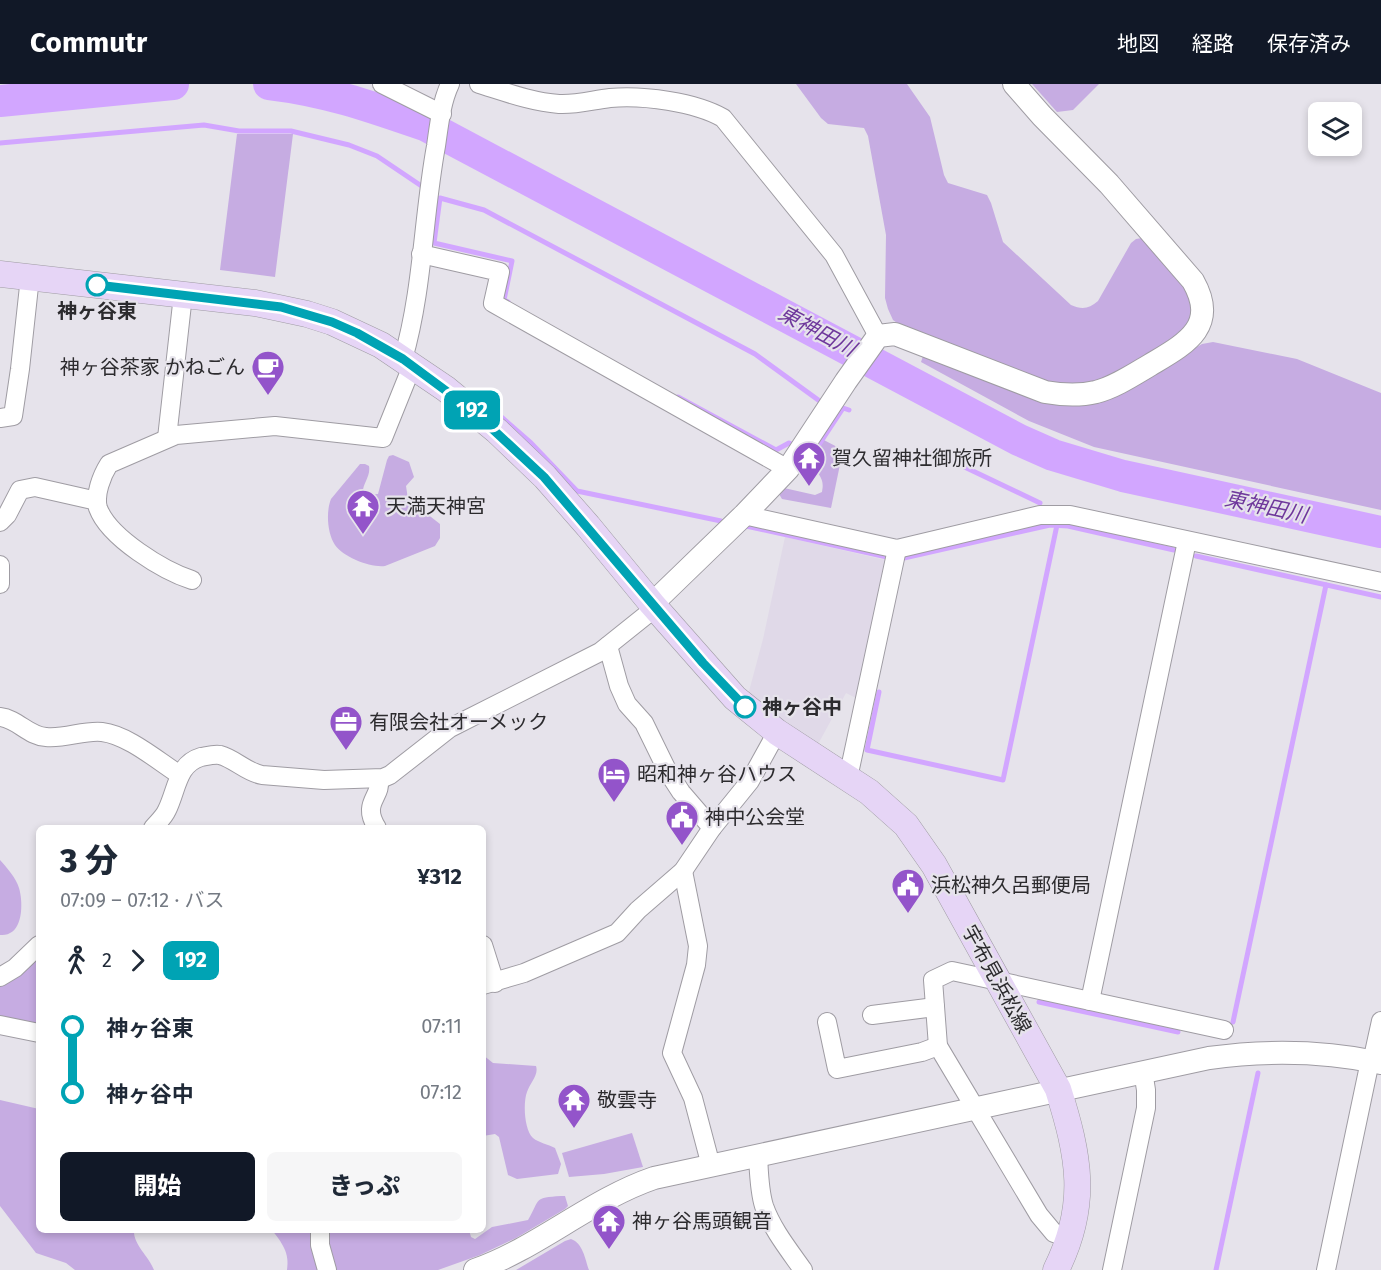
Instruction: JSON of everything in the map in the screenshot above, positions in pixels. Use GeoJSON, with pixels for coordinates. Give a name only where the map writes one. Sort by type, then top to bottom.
{"type":"FeatureCollection","features":[{"type":"Feature","properties":{"kind":"main road","name":"宇布見浜松線"},"geometry":{"type":"LineString","coordinates":[[0,274],[255,303],[307,314],[357,333],[408,362],[472,410],[521,454],[567,501],[653,606],[735,698],[777,732],[849,778],[888,807],[921,844],[1058,1089],[1071,1131],[1078,1180],[1077,1206],[1069,1238],[1056,1270]]}},
{"type":"Feature","properties":{"kind":"street"},"geometry":{"type":"LineString","coordinates":[[382,84],[441,116]]}},
{"type":"Feature","properties":{"kind":"street"},"geometry":{"type":"LineString","coordinates":[[192,580],[167,571],[126,543],[101,514],[97,494],[109,464],[176,435],[274,426],[383,438],[408,362],[433,162],[441,116],[450,84]]}},
{"type":"Feature","properties":{"kind":"street"},"geometry":{"type":"LineString","coordinates":[[478,84],[530,99],[560,104],[612,98],[654,100],[713,112],[723,118],[834,255],[876,339]]}},
{"type":"Feature","properties":{"kind":"street"},"geometry":{"type":"LineString","coordinates":[[155,825],[166,812],[186,764],[193,759],[219,755],[253,774],[262,776],[324,780],[379,779],[390,775],[450,728],[588,660],[608,646],[653,606],[788,469],[876,339],[895,334],[1045,392],[1062,395],[1088,393],[1113,386],[1184,344],[1201,322],[1203,308],[1200,294],[1193,281],[1109,184],[1014,84]]}},
{"type":"Feature","properties":{"kind":"street"},"geometry":{"type":"LineString","coordinates":[[421,254],[500,272],[493,303],[788,469]]}},
{"type":"Feature","properties":{"kind":"street"},"geometry":{"type":"LineString","coordinates":[[0,418],[13,416],[30,278]]}},
{"type":"Feature","properties":{"kind":"street"},"geometry":{"type":"LineString","coordinates":[[167,438],[183,295]]}},
{"type":"Feature","properties":{"kind":"street"},"geometry":{"type":"LineString","coordinates":[[0,522],[7,515],[20,490],[35,487],[97,501]]}},
{"type":"Feature","properties":{"kind":"street"},"geometry":{"type":"LineString","coordinates":[[744,515],[897,549],[1050,514],[1070,515],[1381,582]]}},
{"type":"Feature","properties":{"kind":"street"},"geometry":{"type":"LineString","coordinates":[[1090,1001],[1187,541]]}},
{"type":"Feature","properties":{"kind":"street"},"geometry":{"type":"LineString","coordinates":[[849,778],[897,549]]}},
{"type":"Feature","properties":{"kind":"street"},"geometry":{"type":"LineString","coordinates":[[0,565],[0,584]]}},
{"type":"Feature","properties":{"kind":"street"},"geometry":{"type":"LineString","coordinates":[[608,646],[619,686],[627,704],[644,723],[668,772],[681,792],[712,828]]}},
{"type":"Feature","properties":{"kind":"street"},"geometry":{"type":"LineString","coordinates":[[0,717],[14,721],[34,734],[46,737],[89,732],[115,735],[180,775]]}},
{"type":"Feature","properties":{"kind":"street"},"geometry":{"type":"LineString","coordinates":[[486,964],[489,984],[524,974],[617,933],[638,910],[683,871],[712,828],[750,781],[777,732]]}},
{"type":"Feature","properties":{"kind":"street"},"geometry":{"type":"LineString","coordinates":[[376,825],[371,816],[371,801],[380,784],[379,779]]}},
{"type":"Feature","properties":{"kind":"street"},"geometry":{"type":"LineString","coordinates":[[683,871],[699,946],[672,1053],[693,1098],[711,1166]]}},
{"type":"Feature","properties":{"kind":"street"},"geometry":{"type":"LineString","coordinates":[[0,977],[15,968],[36,948]]}},
{"type":"Feature","properties":{"kind":"street"},"geometry":{"type":"LineString","coordinates":[[1069,1238],[1054,1233],[1039,1215],[938,1046],[933,980],[952,971],[1224,1030]]}},
{"type":"Feature","properties":{"kind":"street"},"geometry":{"type":"LineString","coordinates":[[872,1015],[935,1007]]}},
{"type":"Feature","properties":{"kind":"street"},"geometry":{"type":"LineString","coordinates":[[1326,1270],[1373,1085],[1374,1062],[1381,1021]]}},
{"type":"Feature","properties":{"kind":"street"},"geometry":{"type":"LineString","coordinates":[[827,1022],[837,1069],[922,1052],[938,1046]]}},
{"type":"Feature","properties":{"kind":"street"},"geometry":{"type":"LineString","coordinates":[[0,1025],[36,1032]]}},
{"type":"Feature","properties":{"kind":"street"},"geometry":{"type":"LineString","coordinates":[[475,1270],[522,1248],[621,1191],[654,1178],[1209,1058],[1257,1053],[1305,1053],[1374,1062]]}},
{"type":"Feature","properties":{"kind":"street"},"geometry":{"type":"LineString","coordinates":[[1112,1270],[1146,1108],[1143,1071]]}},
{"type":"Feature","properties":{"kind":"street"},"geometry":{"type":"LineString","coordinates":[[758,1155],[761,1194],[767,1212],[802,1270]]}},
{"type":"Feature","properties":{"kind":"street"},"geometry":{"type":"LineString","coordinates":[[320,1233],[320,1245],[327,1270]]}},
{"type":"Feature","properties":{"kind":"shaded area"},"geometry":{"type":"Polygon","coordinates":[[[796,84],[907,84],[930,117],[948,183],[987,195],[1003,242],[1071,305],[1085,308],[1098,301],[1131,243],[1142,238],[1192,297],[1192,319],[1178,337],[1109,377],[1079,385],[1048,383],[903,327],[893,320],[885,298],[886,235],[868,136],[864,128],[828,124],[796,84]]]}},
{"type":"Feature","properties":{"kind":"shaded area"},"geometry":{"type":"Polygon","coordinates":[[[1032,84],[1099,84],[1073,110],[1057,112],[1032,84]]]}},
{"type":"Feature","properties":{"kind":"shaded area"},"geometry":{"type":"Polygon","coordinates":[[[237,134],[293,134],[275,277],[220,270],[237,134]]]}},
{"type":"Feature","properties":{"kind":"shaded area"},"geometry":{"type":"Polygon","coordinates":[[[1213,342],[1297,359],[1381,393],[1381,510],[1094,447],[1029,421],[921,362],[923,356],[1043,401],[1132,386],[1202,344],[1213,342]]]}},
{"type":"Feature","properties":{"kind":"shaded area"},"geometry":{"type":"Polygon","coordinates":[[[820,438],[843,450],[831,508],[782,499],[779,494],[784,488],[815,495],[822,492],[823,484],[811,462],[810,455],[820,438]]]}},
{"type":"Feature","properties":{"kind":"shaded area"},"geometry":{"type":"Polygon","coordinates":[[[393,455],[409,462],[414,477],[406,486],[408,499],[440,524],[440,538],[435,546],[385,566],[372,565],[344,554],[335,545],[329,528],[329,504],[360,464],[369,466],[363,495],[378,494],[387,460],[393,455]]]}},
{"type":"Feature","properties":{"kind":"shaded area"},"geometry":{"type":"Polygon","coordinates":[[[785,537],[885,560],[856,698],[846,693],[817,746],[748,695],[763,639],[785,537]]]}},
{"type":"Feature","properties":{"kind":"shaded area"},"geometry":{"type":"Polygon","coordinates":[[[0,860],[18,884],[20,893],[20,920],[14,930],[6,935],[0,935],[0,860]]]}},
{"type":"Feature","properties":{"kind":"shaded area"},"geometry":{"type":"Polygon","coordinates":[[[36,957],[36,1023],[0,1016],[0,985],[36,957]]]}},
{"type":"Feature","properties":{"kind":"shaded area"},"geometry":{"type":"Polygon","coordinates":[[[486,1057],[493,1063],[536,1066],[535,1076],[526,1097],[526,1123],[533,1138],[555,1148],[561,1164],[558,1174],[517,1179],[508,1175],[499,1137],[495,1134],[486,1136],[486,1057]]]}},
{"type":"Feature","properties":{"kind":"shaded area"},"geometry":{"type":"Polygon","coordinates":[[[0,1100],[36,1108],[36,1233],[134,1233],[136,1241],[154,1270],[75,1270],[66,1263],[36,1253],[0,1206],[0,1100]]]}},
{"type":"Feature","properties":{"kind":"shaded area"},"geometry":{"type":"Polygon","coordinates":[[[632,1133],[643,1167],[569,1177],[562,1153],[632,1133]]]}},
{"type":"Feature","properties":{"kind":"shaded area"},"geometry":{"type":"Polygon","coordinates":[[[565,1196],[568,1206],[516,1238],[480,1255],[438,1270],[331,1270],[325,1233],[470,1233],[475,1239],[492,1227],[528,1220],[539,1200],[565,1196]]]}},
{"type":"Feature","properties":{"kind":"shaded area"},"geometry":{"type":"Polygon","coordinates":[[[274,1233],[317,1233],[323,1270],[287,1270],[286,1253],[274,1233]]]}},
{"type":"Feature","properties":{"kind":"shaded area"},"geometry":{"type":"Polygon","coordinates":[[[571,1239],[581,1248],[589,1270],[516,1270],[565,1241],[571,1239]]]}},
{"type":"Feature","properties":{"kind":"waterway","name":"東神田川"},"geometry":{"type":"LineString","coordinates":[[0,101],[173,84]]}},
{"type":"Feature","properties":{"kind":"waterway","name":"東神田川"},"geometry":{"type":"LineString","coordinates":[[269,84],[330,95],[427,126],[1019,440],[1053,455],[1123,476],[1381,532]]}},
{"type":"Feature","properties":{"kind":"waterway"},"geometry":{"type":"LineString","coordinates":[[0,143],[204,125],[239,131],[291,131],[349,145],[377,156],[420,185]]}},
{"type":"Feature","properties":{"kind":"waterway"},"geometry":{"type":"LineString","coordinates":[[508,302],[504,300],[512,261],[434,243],[440,198],[484,210],[755,354],[821,402]]}},
{"type":"Feature","properties":{"kind":"waterway"},"geometry":{"type":"LineString","coordinates":[[678,397],[776,450],[789,443],[793,445]]}},
{"type":"Feature","properties":{"kind":"waterway"},"geometry":{"type":"LineString","coordinates":[[481,399],[531,443],[577,491],[721,521]]}},
{"type":"Feature","properties":{"kind":"waterway"},"geometry":{"type":"LineString","coordinates":[[809,454],[812,455],[843,408],[849,410]]}},
{"type":"Feature","properties":{"kind":"waterway"},"geometry":{"type":"LineString","coordinates":[[933,452],[1040,503]]}},
{"type":"Feature","properties":{"kind":"waterway"},"geometry":{"type":"LineString","coordinates":[[904,558],[1050,525],[1068,526],[1174,550]]}},
{"type":"Feature","properties":{"kind":"waterway"},"geometry":{"type":"LineString","coordinates":[[879,692],[867,750],[1003,780],[1057,525]]}},
{"type":"Feature","properties":{"kind":"waterway"},"geometry":{"type":"LineString","coordinates":[[744,528],[746,526],[887,557]]}},
{"type":"Feature","properties":{"kind":"waterway"},"geometry":{"type":"LineString","coordinates":[[1196,556],[1381,597]]}},
{"type":"Feature","properties":{"kind":"waterway"},"geometry":{"type":"LineString","coordinates":[[1233,1022],[1326,585]]}},
{"type":"Feature","properties":{"kind":"waterway"},"geometry":{"type":"LineString","coordinates":[[1039,1002],[1178,1032]]}},
{"type":"Feature","properties":{"kind":"waterway"},"geometry":{"type":"LineString","coordinates":[[1216,1270],[1258,1073]]}},
{"type":"Feature","properties":{"kind":"bus line","name":"192"},"geometry":{"type":"LineString","coordinates":[[97,285],[281,307],[332,322],[381,345],[403,359],[472,410],[544,477],[567,501],[703,663],[745,707]]}},
{"type":"Feature","properties":{"kind":"place","name":"神ヶ谷東"},"geometry":{"type":"Point","coordinates":[97,285]}},
{"type":"Feature","properties":{"kind":"place","name":"神ヶ谷茶家 かねごん"},"geometry":{"type":"Point","coordinates":[268,396]}},
{"type":"Feature","properties":{"kind":"place","name":"賀久留神社御旅所"},"geometry":{"type":"Point","coordinates":[809,487]}},
{"type":"Feature","properties":{"kind":"place","name":"天満天神宮"},"geometry":{"type":"Point","coordinates":[363,535]}},
{"type":"Feature","properties":{"kind":"place","name":"神ヶ谷中"},"geometry":{"type":"Point","coordinates":[745,707]}},
{"type":"Feature","properties":{"kind":"place","name":"有限会社オーメック"},"geometry":{"type":"Point","coordinates":[346,751]}},
{"type":"Feature","properties":{"kind":"place","name":"昭和神ヶ谷ハウス"},"geometry":{"type":"Point","coordinates":[614,803]}},
{"type":"Feature","properties":{"kind":"place","name":"神中公会堂"},"geometry":{"type":"Point","coordinates":[682,846]}},
{"type":"Feature","properties":{"kind":"place","name":"浜松神久呂郵便局"},"geometry":{"type":"Point","coordinates":[908,914]}},
{"type":"Feature","properties":{"kind":"place","name":"敬雲寺"},"geometry":{"type":"Point","coordinates":[574,1129]}},
{"type":"Feature","properties":{"kind":"place","name":"神ヶ谷馬頭観音"},"geometry":{"type":"Point","coordinates":[609,1250]}}]}
